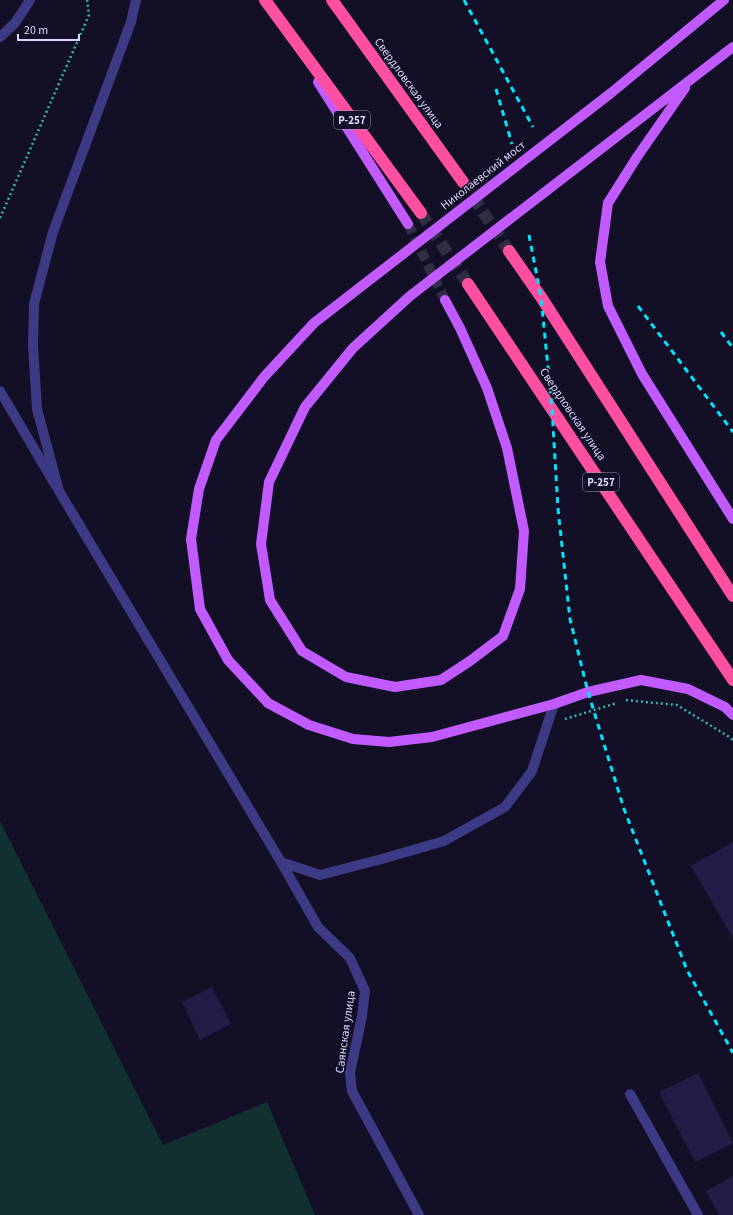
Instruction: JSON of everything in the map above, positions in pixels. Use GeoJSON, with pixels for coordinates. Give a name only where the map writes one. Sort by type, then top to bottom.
{"type":"FeatureCollection","features":[{"type":"Feature","properties":{"kind":"highway","name":"Р-257"},"geometry":{"type":"LineString","coordinates":[[265,0],[420,213]]}},
{"type":"Feature","properties":{"kind":"highway","name":"Свердловская улица"},"geometry":{"type":"LineString","coordinates":[[332,0],[463,182]]}},
{"type":"Feature","properties":{"kind":"highway"},"geometry":{"type":"LineString","coordinates":[[509,251],[541,297],[733,596]]}},
{"type":"Feature","properties":{"kind":"highway","name":"Свердловская улица"},"geometry":{"type":"LineString","coordinates":[[468,284],[733,680]]}},
{"type":"Feature","properties":{"kind":"main road","name":"Николаевский мост"},"geometry":{"type":"LineString","coordinates":[[724,0],[611,94],[314,323],[264,377],[216,440],[200,489],[190,539],[200,609],[228,660],[268,703],[309,725],[353,739],[389,742],[432,737],[554,704],[588,692],[641,680],[688,689],[725,707],[733,716]]}},
{"type":"Feature","properties":{"kind":"main road"},"geometry":{"type":"LineString","coordinates":[[284,27],[408,224]]}},
{"type":"Feature","properties":{"kind":"main road"},"geometry":{"type":"LineString","coordinates":[[444,300],[463,335],[490,395],[507,448],[524,532],[520,589],[503,636],[470,661],[441,680],[395,687],[346,677],[302,651],[270,600],[261,544],[269,482],[305,407],[353,348],[410,296],[733,47]]}},
{"type":"Feature","properties":{"kind":"main road"},"geometry":{"type":"LineString","coordinates":[[691,80],[637,157],[608,203],[600,262],[608,306],[642,374],[733,519]]}},
{"type":"Feature","properties":{"kind":"street"},"geometry":{"type":"LineString","coordinates":[[0,37],[15,23],[30,0]]}},
{"type":"Feature","properties":{"kind":"street"},"geometry":{"type":"LineString","coordinates":[[59,491],[37,409],[33,346],[34,304],[53,232],[131,22],[136,0]]}},
{"type":"Feature","properties":{"kind":"street","name":"Саянская улица"},"geometry":{"type":"LineString","coordinates":[[0,391],[281,862],[318,927],[350,958],[365,990],[362,1016],[350,1073],[352,1091],[419,1215]]}},
{"type":"Feature","properties":{"kind":"street"},"geometry":{"type":"LineString","coordinates":[[281,862],[320,875],[444,841],[505,807],[532,771],[554,704]]}},
{"type":"Feature","properties":{"kind":"street"},"geometry":{"type":"LineString","coordinates":[[630,1094],[698,1215]]}},
{"type":"Feature","properties":{"kind":"path"},"geometry":{"type":"LineString","coordinates":[[0,218],[89,15],[87,0]]}},
{"type":"Feature","properties":{"kind":"path"},"geometry":{"type":"LineString","coordinates":[[562,719],[627,700],[677,705],[731,738],[733,741]]}},
{"type":"Feature","properties":{"kind":"green space"},"geometry":{"type":"Polygon","coordinates":[[[0,821],[163,1145],[267,1102],[315,1215],[0,1215],[0,821]]]}},
{"type":"Feature","properties":{"kind":"building"},"geometry":{"type":"Polygon","coordinates":[[[733,842],[733,938],[691,866],[733,842]]]}},
{"type":"Feature","properties":{"kind":"building"},"geometry":{"type":"Polygon","coordinates":[[[212,987],[231,1024],[200,1040],[182,1002],[212,987]]]}},
{"type":"Feature","properties":{"kind":"building"},"geometry":{"type":"Polygon","coordinates":[[[698,1073],[733,1143],[695,1162],[659,1092],[698,1073]]]}},
{"type":"Feature","properties":{"kind":"building"},"geometry":{"type":"Polygon","coordinates":[[[733,1176],[733,1215],[719,1215],[706,1191],[733,1176]]]}},
{"type":"Feature","properties":{"kind":"tunnel"},"geometry":{"type":"LineString","coordinates":[[463,182],[509,251]]}},
{"type":"Feature","properties":{"kind":"tunnel"},"geometry":{"type":"LineString","coordinates":[[421,213],[468,284]]}},
{"type":"Feature","properties":{"kind":"tunnel"},"geometry":{"type":"LineString","coordinates":[[408,224],[445,300]]}},
{"type":"Feature","properties":{"kind":"railway"},"geometry":{"type":"LineString","coordinates":[[464,0],[533,127]]}},
{"type":"Feature","properties":{"kind":"railway"},"geometry":{"type":"LineString","coordinates":[[496,89],[512,144]]}},
{"type":"Feature","properties":{"kind":"railway"},"geometry":{"type":"LineString","coordinates":[[529,235],[541,297],[552,408],[558,509],[570,619],[588,692],[624,809],[687,970],[733,1053]]}},
{"type":"Feature","properties":{"kind":"railway"},"geometry":{"type":"LineString","coordinates":[[638,306],[733,432]]}},
{"type":"Feature","properties":{"kind":"railway"},"geometry":{"type":"LineString","coordinates":[[721,332],[733,348]]}}]}
